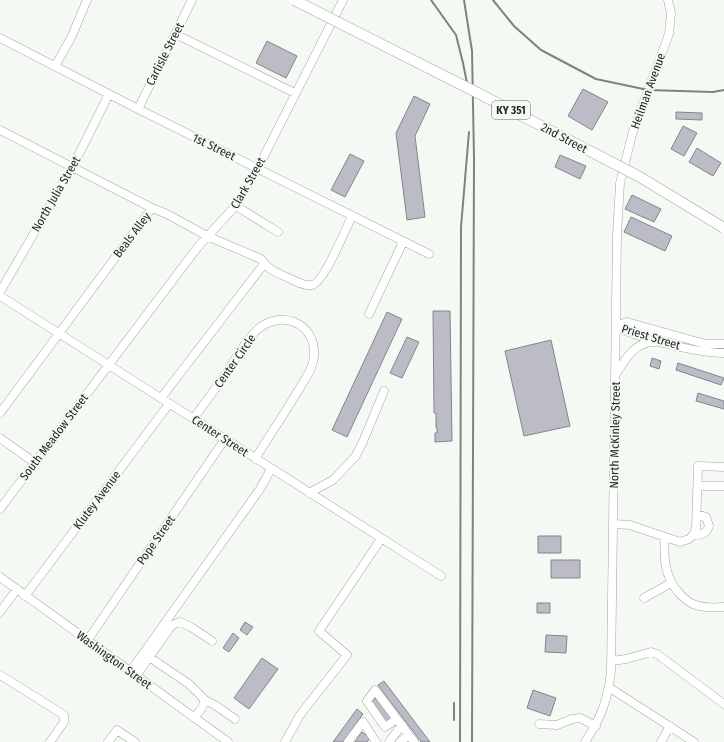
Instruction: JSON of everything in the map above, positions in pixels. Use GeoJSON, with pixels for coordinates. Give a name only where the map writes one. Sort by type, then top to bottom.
{"type":"FeatureCollection","features":[{"type":"Feature","properties":{"kind":"main road","name":"2nd Street"},"geometry":{"type":"LineString","coordinates":[[294,0],[472,90],[640,178],[724,228]]}},
{"type":"Feature","properties":{"kind":"street"},"geometry":{"type":"LineString","coordinates":[[55,66],[71,38],[87,0]]}},
{"type":"Feature","properties":{"kind":"street","name":"Carlisle Street"},"geometry":{"type":"LineString","coordinates":[[138,109],[192,0]]}},
{"type":"Feature","properties":{"kind":"street","name":"Clark Street"},"geometry":{"type":"LineString","coordinates":[[109,365],[207,236],[236,206],[258,168],[342,0]]}},
{"type":"Feature","properties":{"kind":"street","name":"Heilman Avenue"},"geometry":{"type":"LineString","coordinates":[[620,183],[633,131],[669,34],[671,13],[668,0]]}},
{"type":"Feature","properties":{"kind":"street"},"geometry":{"type":"LineString","coordinates":[[175,34],[295,94]]}},
{"type":"Feature","properties":{"kind":"street","name":"1st Street"},"geometry":{"type":"LineString","coordinates":[[0,38],[138,109],[429,254]]}},
{"type":"Feature","properties":{"kind":"street","name":"North Julia Street"},"geometry":{"type":"LineString","coordinates":[[0,292],[73,166],[109,94]]}},
{"type":"Feature","properties":{"kind":"street","name":"Beals Alley"},"geometry":{"type":"LineString","coordinates":[[0,130],[73,166],[152,208],[0,414]]}},
{"type":"Feature","properties":{"kind":"street","name":"North McKinley Street"},"geometry":{"type":"LineString","coordinates":[[585,742],[596,726],[605,707],[610,688],[612,661],[617,236],[620,183]]}},
{"type":"Feature","properties":{"kind":"street"},"geometry":{"type":"LineString","coordinates":[[236,206],[278,232]]}},
{"type":"Feature","properties":{"kind":"street"},"geometry":{"type":"LineString","coordinates":[[152,208],[167,214],[207,236],[261,259],[266,267],[300,284],[313,285],[320,280],[327,268],[352,216]]}},
{"type":"Feature","properties":{"kind":"street"},"geometry":{"type":"LineString","coordinates":[[369,314],[403,242]]}},
{"type":"Feature","properties":{"kind":"street"},"geometry":{"type":"LineString","coordinates":[[161,398],[264,264]]}},
{"type":"Feature","properties":{"kind":"street","name":"Center Street"},"geometry":{"type":"LineString","coordinates":[[0,296],[441,576]]}},
{"type":"Feature","properties":{"kind":"street","name":"Center Circle"},"geometry":{"type":"LineString","coordinates":[[193,419],[242,348],[257,330],[275,320],[288,320],[300,325],[306,330],[313,342],[313,363],[294,397],[255,458]]}},
{"type":"Feature","properties":{"kind":"street","name":"Priest Street"},"geometry":{"type":"LineString","coordinates":[[616,326],[627,322],[698,342],[707,344],[724,344]]}},
{"type":"Feature","properties":{"kind":"street","name":"Priest Street"},"geometry":{"type":"LineString","coordinates":[[616,326],[625,332],[662,342],[704,352],[724,354]]}},
{"type":"Feature","properties":{"kind":"street"},"geometry":{"type":"LineString","coordinates":[[616,374],[629,354],[638,346],[652,342],[662,342]]}},
{"type":"Feature","properties":{"kind":"street","name":"South Meadow Street"},"geometry":{"type":"LineString","coordinates":[[0,510],[109,365]]}},
{"type":"Feature","properties":{"kind":"street"},"geometry":{"type":"LineString","coordinates":[[309,492],[333,480],[355,457],[384,392]]}},
{"type":"Feature","properties":{"kind":"street","name":"Klutey Avenue"},"geometry":{"type":"LineString","coordinates":[[25,596],[169,404]]}},
{"type":"Feature","properties":{"kind":"street"},"geometry":{"type":"LineString","coordinates":[[0,438],[35,463]]}},
{"type":"Feature","properties":{"kind":"street","name":"Pope Street"},"geometry":{"type":"LineString","coordinates":[[87,640],[225,439]]}},
{"type":"Feature","properties":{"kind":"street"},"geometry":{"type":"LineString","coordinates":[[693,535],[696,528],[698,466],[724,467]]}},
{"type":"Feature","properties":{"kind":"street"},"geometry":{"type":"LineString","coordinates":[[133,674],[260,489],[271,469]]}},
{"type":"Feature","properties":{"kind":"street"},"geometry":{"type":"LineString","coordinates":[[698,486],[724,486]]}},
{"type":"Feature","properties":{"kind":"street"},"geometry":{"type":"LineString","coordinates":[[614,524],[630,525],[680,542],[693,535],[706,533],[709,526],[706,517],[697,514]]}},
{"type":"Feature","properties":{"kind":"street"},"geometry":{"type":"LineString","coordinates":[[665,537],[665,562],[671,582],[679,593],[692,604],[703,607],[724,607]]}},
{"type":"Feature","properties":{"kind":"street"},"geometry":{"type":"LineString","coordinates":[[285,742],[300,715],[347,655],[319,631],[381,539]]}},
{"type":"Feature","properties":{"kind":"street","name":"Washington Street"},"geometry":{"type":"LineString","coordinates":[[0,577],[224,741]]}},
{"type":"Feature","properties":{"kind":"street"},"geometry":{"type":"LineString","coordinates":[[644,598],[671,582]]}},
{"type":"Feature","properties":{"kind":"street"},"geometry":{"type":"LineString","coordinates":[[0,612],[17,589]]}},
{"type":"Feature","properties":{"kind":"street"},"geometry":{"type":"LineString","coordinates":[[133,674],[149,657],[172,625],[180,622],[191,627],[212,641]]}},
{"type":"Feature","properties":{"kind":"street"},"geometry":{"type":"LineString","coordinates":[[612,661],[651,652],[657,654],[724,704]]}},
{"type":"Feature","properties":{"kind":"street"},"geometry":{"type":"LineString","coordinates":[[149,657],[190,684],[205,700],[236,719]]}},
{"type":"Feature","properties":{"kind":"street"},"geometry":{"type":"LineString","coordinates":[[0,675],[64,715],[64,722],[50,742]]}},
{"type":"Feature","properties":{"kind":"street"},"geometry":{"type":"LineString","coordinates":[[610,688],[694,742]]}},
{"type":"Feature","properties":{"kind":"street"},"geometry":{"type":"LineString","coordinates":[[194,718],[202,708],[205,700]]}},
{"type":"Feature","properties":{"kind":"street"},"geometry":{"type":"LineString","coordinates":[[539,724],[557,724],[580,718],[596,726]]}},
{"type":"Feature","properties":{"kind":"street"},"geometry":{"type":"LineString","coordinates":[[348,742],[363,722],[374,741]]}},
{"type":"Feature","properties":{"kind":"street"},"geometry":{"type":"LineString","coordinates":[[389,742],[399,722],[411,739],[400,742]]}},
{"type":"Feature","properties":{"kind":"street"},"geometry":{"type":"LineString","coordinates":[[661,742],[670,726]]}},
{"type":"Feature","properties":{"kind":"street"},"geometry":{"type":"LineString","coordinates":[[108,742],[117,730],[135,742]]}},
{"type":"Feature","properties":{"kind":"building"},"geometry":{"type":"Polygon","coordinates":[[[267,41],[297,56],[286,78],[256,63],[267,41]]]}},
{"type":"Feature","properties":{"kind":"building"},"geometry":{"type":"Polygon","coordinates":[[[583,89],[608,102],[592,130],[568,116],[583,89]]]}},
{"type":"Feature","properties":{"kind":"building"},"geometry":{"type":"Polygon","coordinates":[[[414,96],[430,104],[415,136],[425,217],[407,220],[396,133],[414,96]]]}},
{"type":"Feature","properties":{"kind":"building"},"geometry":{"type":"Polygon","coordinates":[[[676,112],[702,113],[702,120],[676,119],[676,112]]]}},
{"type":"Feature","properties":{"kind":"building"},"geometry":{"type":"Polygon","coordinates":[[[683,126],[697,133],[684,156],[671,149],[683,126]]]}},
{"type":"Feature","properties":{"kind":"building"},"geometry":{"type":"Polygon","coordinates":[[[697,148],[721,163],[713,176],[689,162],[697,148]]]}},
{"type":"Feature","properties":{"kind":"building"},"geometry":{"type":"Polygon","coordinates":[[[350,154],[364,161],[345,197],[331,190],[350,154]]]}},
{"type":"Feature","properties":{"kind":"building"},"geometry":{"type":"Polygon","coordinates":[[[560,155],[586,166],[580,179],[555,167],[560,155]]]}},
{"type":"Feature","properties":{"kind":"building"},"geometry":{"type":"Polygon","coordinates":[[[632,195],[661,209],[654,222],[625,209],[632,195]]]}},
{"type":"Feature","properties":{"kind":"building"},"geometry":{"type":"Polygon","coordinates":[[[631,217],[672,236],[665,251],[624,232],[631,217]]]}},
{"type":"Feature","properties":{"kind":"building"},"geometry":{"type":"Polygon","coordinates":[[[433,311],[450,311],[452,441],[435,442],[435,433],[437,433],[437,428],[436,413],[434,413],[433,311]]]}},
{"type":"Feature","properties":{"kind":"building"},"geometry":{"type":"Polygon","coordinates":[[[387,312],[402,319],[347,437],[332,430],[387,312]]]}},
{"type":"Feature","properties":{"kind":"building"},"geometry":{"type":"Polygon","coordinates":[[[407,337],[419,342],[402,378],[390,373],[407,337]]]}},
{"type":"Feature","properties":{"kind":"building"},"geometry":{"type":"Polygon","coordinates":[[[551,340],[570,426],[524,436],[505,351],[551,340]]]}},
{"type":"Feature","properties":{"kind":"building"},"geometry":{"type":"Polygon","coordinates":[[[652,358],[661,361],[659,369],[650,366],[652,358]]]}},
{"type":"Feature","properties":{"kind":"building"},"geometry":{"type":"Polygon","coordinates":[[[678,363],[724,378],[721,385],[676,370],[678,363]]]}},
{"type":"Feature","properties":{"kind":"building"},"geometry":{"type":"Polygon","coordinates":[[[698,393],[724,401],[724,409],[696,401],[698,393]]]}},
{"type":"Feature","properties":{"kind":"building"},"geometry":{"type":"Polygon","coordinates":[[[538,536],[561,536],[561,553],[538,553],[538,536]]]}},
{"type":"Feature","properties":{"kind":"building"},"geometry":{"type":"Polygon","coordinates":[[[551,560],[580,560],[580,578],[551,578],[551,560]]]}},
{"type":"Feature","properties":{"kind":"building"},"geometry":{"type":"Polygon","coordinates":[[[537,603],[550,603],[550,613],[537,613],[537,603]]]}},
{"type":"Feature","properties":{"kind":"building"},"geometry":{"type":"Polygon","coordinates":[[[245,622],[253,627],[247,635],[240,630],[245,622]]]}},
{"type":"Feature","properties":{"kind":"building"},"geometry":{"type":"Polygon","coordinates":[[[233,633],[239,638],[229,652],[223,648],[233,633]]]}},
{"type":"Feature","properties":{"kind":"building"},"geometry":{"type":"Polygon","coordinates":[[[546,635],[567,636],[566,653],[545,652],[546,635]]]}},
{"type":"Feature","properties":{"kind":"building"},"geometry":{"type":"Polygon","coordinates":[[[262,658],[278,669],[249,709],[234,698],[262,658]]]}},
{"type":"Feature","properties":{"kind":"building"},"geometry":{"type":"Polygon","coordinates":[[[384,681],[430,742],[421,742],[378,685],[384,681]]]}},
{"type":"Feature","properties":{"kind":"building"},"geometry":{"type":"Polygon","coordinates":[[[533,690],[556,698],[550,716],[527,708],[533,690]]]}},
{"type":"Feature","properties":{"kind":"building"},"geometry":{"type":"Polygon","coordinates":[[[376,698],[392,718],[386,722],[370,703],[376,698]]]}},
{"type":"Feature","properties":{"kind":"building"},"geometry":{"type":"Polygon","coordinates":[[[357,709],[363,714],[343,742],[333,742],[357,709]]]}},
{"type":"Feature","properties":{"kind":"building"},"geometry":{"type":"Polygon","coordinates":[[[362,732],[370,738],[367,742],[355,742],[362,732]]]}},
{"type":"Feature","properties":{"kind":"railway"},"geometry":{"type":"LineString","coordinates":[[431,0],[456,35],[469,93]]}},
{"type":"Feature","properties":{"kind":"railway"},"geometry":{"type":"LineString","coordinates":[[464,0],[472,51],[474,158],[472,742]]}},
{"type":"Feature","properties":{"kind":"railway"},"geometry":{"type":"LineString","coordinates":[[493,0],[514,26],[541,50],[596,79],[648,90],[713,92],[724,90]]}},
{"type":"Feature","properties":{"kind":"railway"},"geometry":{"type":"LineString","coordinates":[[460,742],[461,227],[469,132]]}},
{"type":"Feature","properties":{"kind":"railway"},"geometry":{"type":"LineString","coordinates":[[454,703],[454,720]]}}]}
